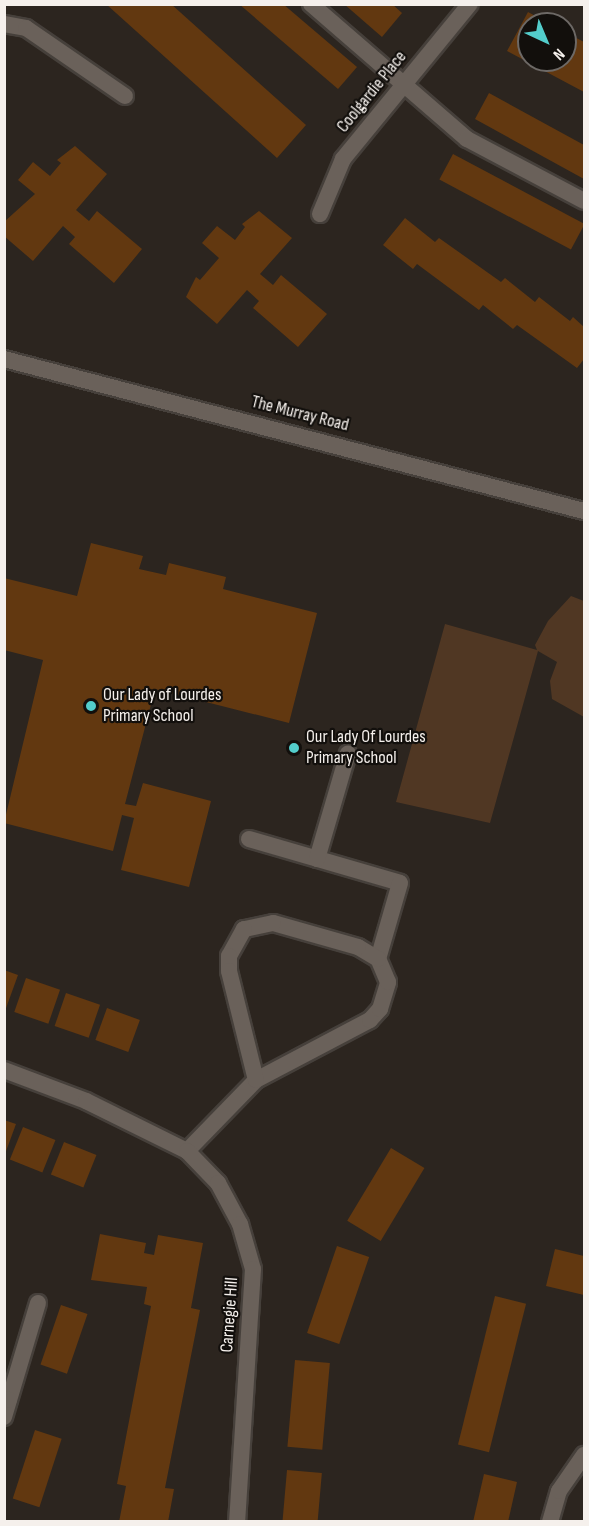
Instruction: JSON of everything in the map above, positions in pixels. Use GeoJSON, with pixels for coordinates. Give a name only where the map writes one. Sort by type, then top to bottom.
{"type":"FeatureCollection","features":[{"type":"Feature","properties":{"kind":"street"},"geometry":{"type":"LineString","coordinates":[[310,4],[467,139],[585,201]]}},
{"type":"Feature","properties":{"kind":"street","name":"Coolgardie Place"},"geometry":{"type":"LineString","coordinates":[[320,214],[343,159],[470,4]]}},
{"type":"Feature","properties":{"kind":"street"},"geometry":{"type":"LineString","coordinates":[[4,24],[26,28],[125,96]]}},
{"type":"Feature","properties":{"kind":"street","name":"The Murray Road"},"geometry":{"type":"LineString","coordinates":[[4,359],[585,512]]}},
{"type":"Feature","properties":{"kind":"street"},"geometry":{"type":"LineString","coordinates":[[317,859],[348,753]]}},
{"type":"Feature","properties":{"kind":"street"},"geometry":{"type":"LineString","coordinates":[[249,839],[400,883],[378,958]]}},
{"type":"Feature","properties":{"kind":"street"},"geometry":{"type":"LineString","coordinates":[[186,1151],[256,1080],[370,1020],[380,1009],[388,982],[378,958],[358,947],[273,923],[244,929],[229,956],[229,971],[256,1080]]}},
{"type":"Feature","properties":{"kind":"street","name":"Carnegie Hill"},"geometry":{"type":"LineString","coordinates":[[4,1070],[86,1101],[186,1151],[218,1183],[240,1224],[253,1269],[237,1521]]}},
{"type":"Feature","properties":{"kind":"street"},"geometry":{"type":"LineString","coordinates":[[4,1417],[7,1399],[38,1303]]}},
{"type":"Feature","properties":{"kind":"street"},"geometry":{"type":"LineString","coordinates":[[550,1521],[559,1491],[585,1455]]}},
{"type":"Feature","properties":{"kind":"shaded area"},"geometry":{"type":"Polygon","coordinates":[[[571,596],[584,601],[584,717],[552,699],[550,681],[557,662],[538,651],[490,823],[396,802],[445,624],[537,650],[535,645],[548,621],[571,596]]]}},
{"type":"Feature","properties":{"kind":"building"},"geometry":{"type":"Polygon","coordinates":[[[106,4],[171,4],[306,125],[277,158],[106,4]]]}},
{"type":"Feature","properties":{"kind":"building"},"geometry":{"type":"Polygon","coordinates":[[[239,4],[283,4],[357,67],[338,89],[239,4]]]}},
{"type":"Feature","properties":{"kind":"building"},"geometry":{"type":"Polygon","coordinates":[[[344,4],[392,4],[402,13],[382,37],[344,4]]]}},
{"type":"Feature","properties":{"kind":"building"},"geometry":{"type":"Polygon","coordinates":[[[517,32],[517,56],[507,51],[517,32]]]}},
{"type":"Feature","properties":{"kind":"building"},"geometry":{"type":"Polygon","coordinates":[[[577,38],[584,42],[584,92],[546,72],[577,72],[577,38]]]}},
{"type":"Feature","properties":{"kind":"building"},"geometry":{"type":"Polygon","coordinates":[[[489,93],[584,145],[584,179],[475,119],[489,93]]]}},
{"type":"Feature","properties":{"kind":"building"},"geometry":{"type":"Polygon","coordinates":[[[75,146],[107,174],[76,210],[89,221],[97,211],[142,249],[114,283],[69,244],[75,237],[63,226],[33,261],[4,236],[4,222],[35,194],[18,180],[33,162],[50,176],[61,163],[57,160],[75,146]]]}},
{"type":"Feature","properties":{"kind":"building"},"geometry":{"type":"Polygon","coordinates":[[[453,154],[584,224],[571,250],[439,180],[453,154]]]}},
{"type":"Feature","properties":{"kind":"building"},"geometry":{"type":"Polygon","coordinates":[[[259,211],[292,238],[260,274],[273,285],[281,275],[327,314],[298,347],[253,308],[259,301],[247,290],[217,324],[186,297],[196,277],[200,280],[219,258],[202,243],[217,226],[235,240],[245,227],[242,224],[259,211]]]}},
{"type":"Feature","properties":{"kind":"building"},"geometry":{"type":"Polygon","coordinates":[[[405,218],[435,242],[439,238],[501,282],[505,278],[535,302],[539,297],[570,321],[573,317],[584,327],[584,359],[577,368],[517,325],[513,329],[483,305],[479,310],[417,264],[413,269],[383,245],[405,218]]]}},
{"type":"Feature","properties":{"kind":"building","name":"Our Lady of Lourdes Primary School"},"geometry":{"type":"Polygon","coordinates":[[[91,543],[143,556],[139,569],[166,575],[169,563],[226,577],[223,589],[317,613],[289,723],[155,689],[125,804],[136,806],[143,783],[211,801],[189,887],[121,870],[134,818],[122,815],[113,851],[4,823],[43,660],[4,650],[4,578],[77,596],[91,543]]]}},
{"type":"Feature","properties":{"kind":"building"},"geometry":{"type":"Polygon","coordinates":[[[4,970],[18,975],[5,1011],[4,1011],[4,970]]]}},
{"type":"Feature","properties":{"kind":"building"},"geometry":{"type":"Polygon","coordinates":[[[26,978],[60,990],[48,1024],[14,1012],[26,978]]]}},
{"type":"Feature","properties":{"kind":"building"},"geometry":{"type":"Polygon","coordinates":[[[66,993],[100,1005],[89,1038],[55,1026],[66,993]]]}},
{"type":"Feature","properties":{"kind":"building"},"geometry":{"type":"Polygon","coordinates":[[[107,1008],[140,1020],[128,1052],[95,1040],[107,1008]]]}},
{"type":"Feature","properties":{"kind":"building"},"geometry":{"type":"Polygon","coordinates":[[[4,1120],[16,1124],[5,1154],[4,1154],[4,1120]]]}},
{"type":"Feature","properties":{"kind":"building"},"geometry":{"type":"Polygon","coordinates":[[[23,1127],[55,1140],[42,1173],[10,1159],[23,1127]]]}},
{"type":"Feature","properties":{"kind":"building"},"geometry":{"type":"Polygon","coordinates":[[[64,1142],[96,1155],[83,1188],[51,1174],[64,1142]]]}},
{"type":"Feature","properties":{"kind":"building"},"geometry":{"type":"Polygon","coordinates":[[[391,1148],[424,1168],[381,1241],[347,1221],[391,1148]]]}},
{"type":"Feature","properties":{"kind":"building"},"geometry":{"type":"Polygon","coordinates":[[[100,1234],[146,1243],[144,1253],[154,1255],[158,1235],[203,1243],[191,1308],[200,1310],[165,1488],[174,1489],[168,1522],[119,1522],[126,1486],[117,1484],[151,1306],[144,1304],[147,1287],[91,1280],[100,1234]]]}},
{"type":"Feature","properties":{"kind":"building"},"geometry":{"type":"Polygon","coordinates":[[[337,1246],[369,1257],[339,1344],[307,1333],[337,1246]]]}},
{"type":"Feature","properties":{"kind":"building"},"geometry":{"type":"Polygon","coordinates":[[[555,1249],[584,1256],[584,1295],[546,1286],[555,1249]]]}},
{"type":"Feature","properties":{"kind":"building"},"geometry":{"type":"Polygon","coordinates":[[[495,1296],[526,1304],[489,1452],[458,1444],[495,1296]]]}},
{"type":"Feature","properties":{"kind":"building"},"geometry":{"type":"Polygon","coordinates":[[[61,1305],[87,1314],[67,1374],[40,1365],[61,1305]]]}},
{"type":"Feature","properties":{"kind":"building"},"geometry":{"type":"Polygon","coordinates":[[[295,1360],[330,1363],[322,1450],[287,1447],[295,1360]]]}},
{"type":"Feature","properties":{"kind":"building"},"geometry":{"type":"Polygon","coordinates":[[[35,1430],[62,1439],[39,1507],[13,1498],[35,1430]]]}},
{"type":"Feature","properties":{"kind":"building"},"geometry":{"type":"Polygon","coordinates":[[[287,1470],[322,1473],[318,1522],[282,1522],[287,1470]]]}},
{"type":"Feature","properties":{"kind":"building"},"geometry":{"type":"Polygon","coordinates":[[[484,1474],[517,1482],[508,1522],[473,1522],[484,1474]]]}},
{"type":"Feature","properties":{"kind":"place","name":"Our Lady of Lourdes Primary School"},"geometry":{"type":"Point","coordinates":[91,706]}},
{"type":"Feature","properties":{"kind":"place","name":"Our Lady Of Lourdes Primary School"},"geometry":{"type":"Point","coordinates":[294,748]}}]}
